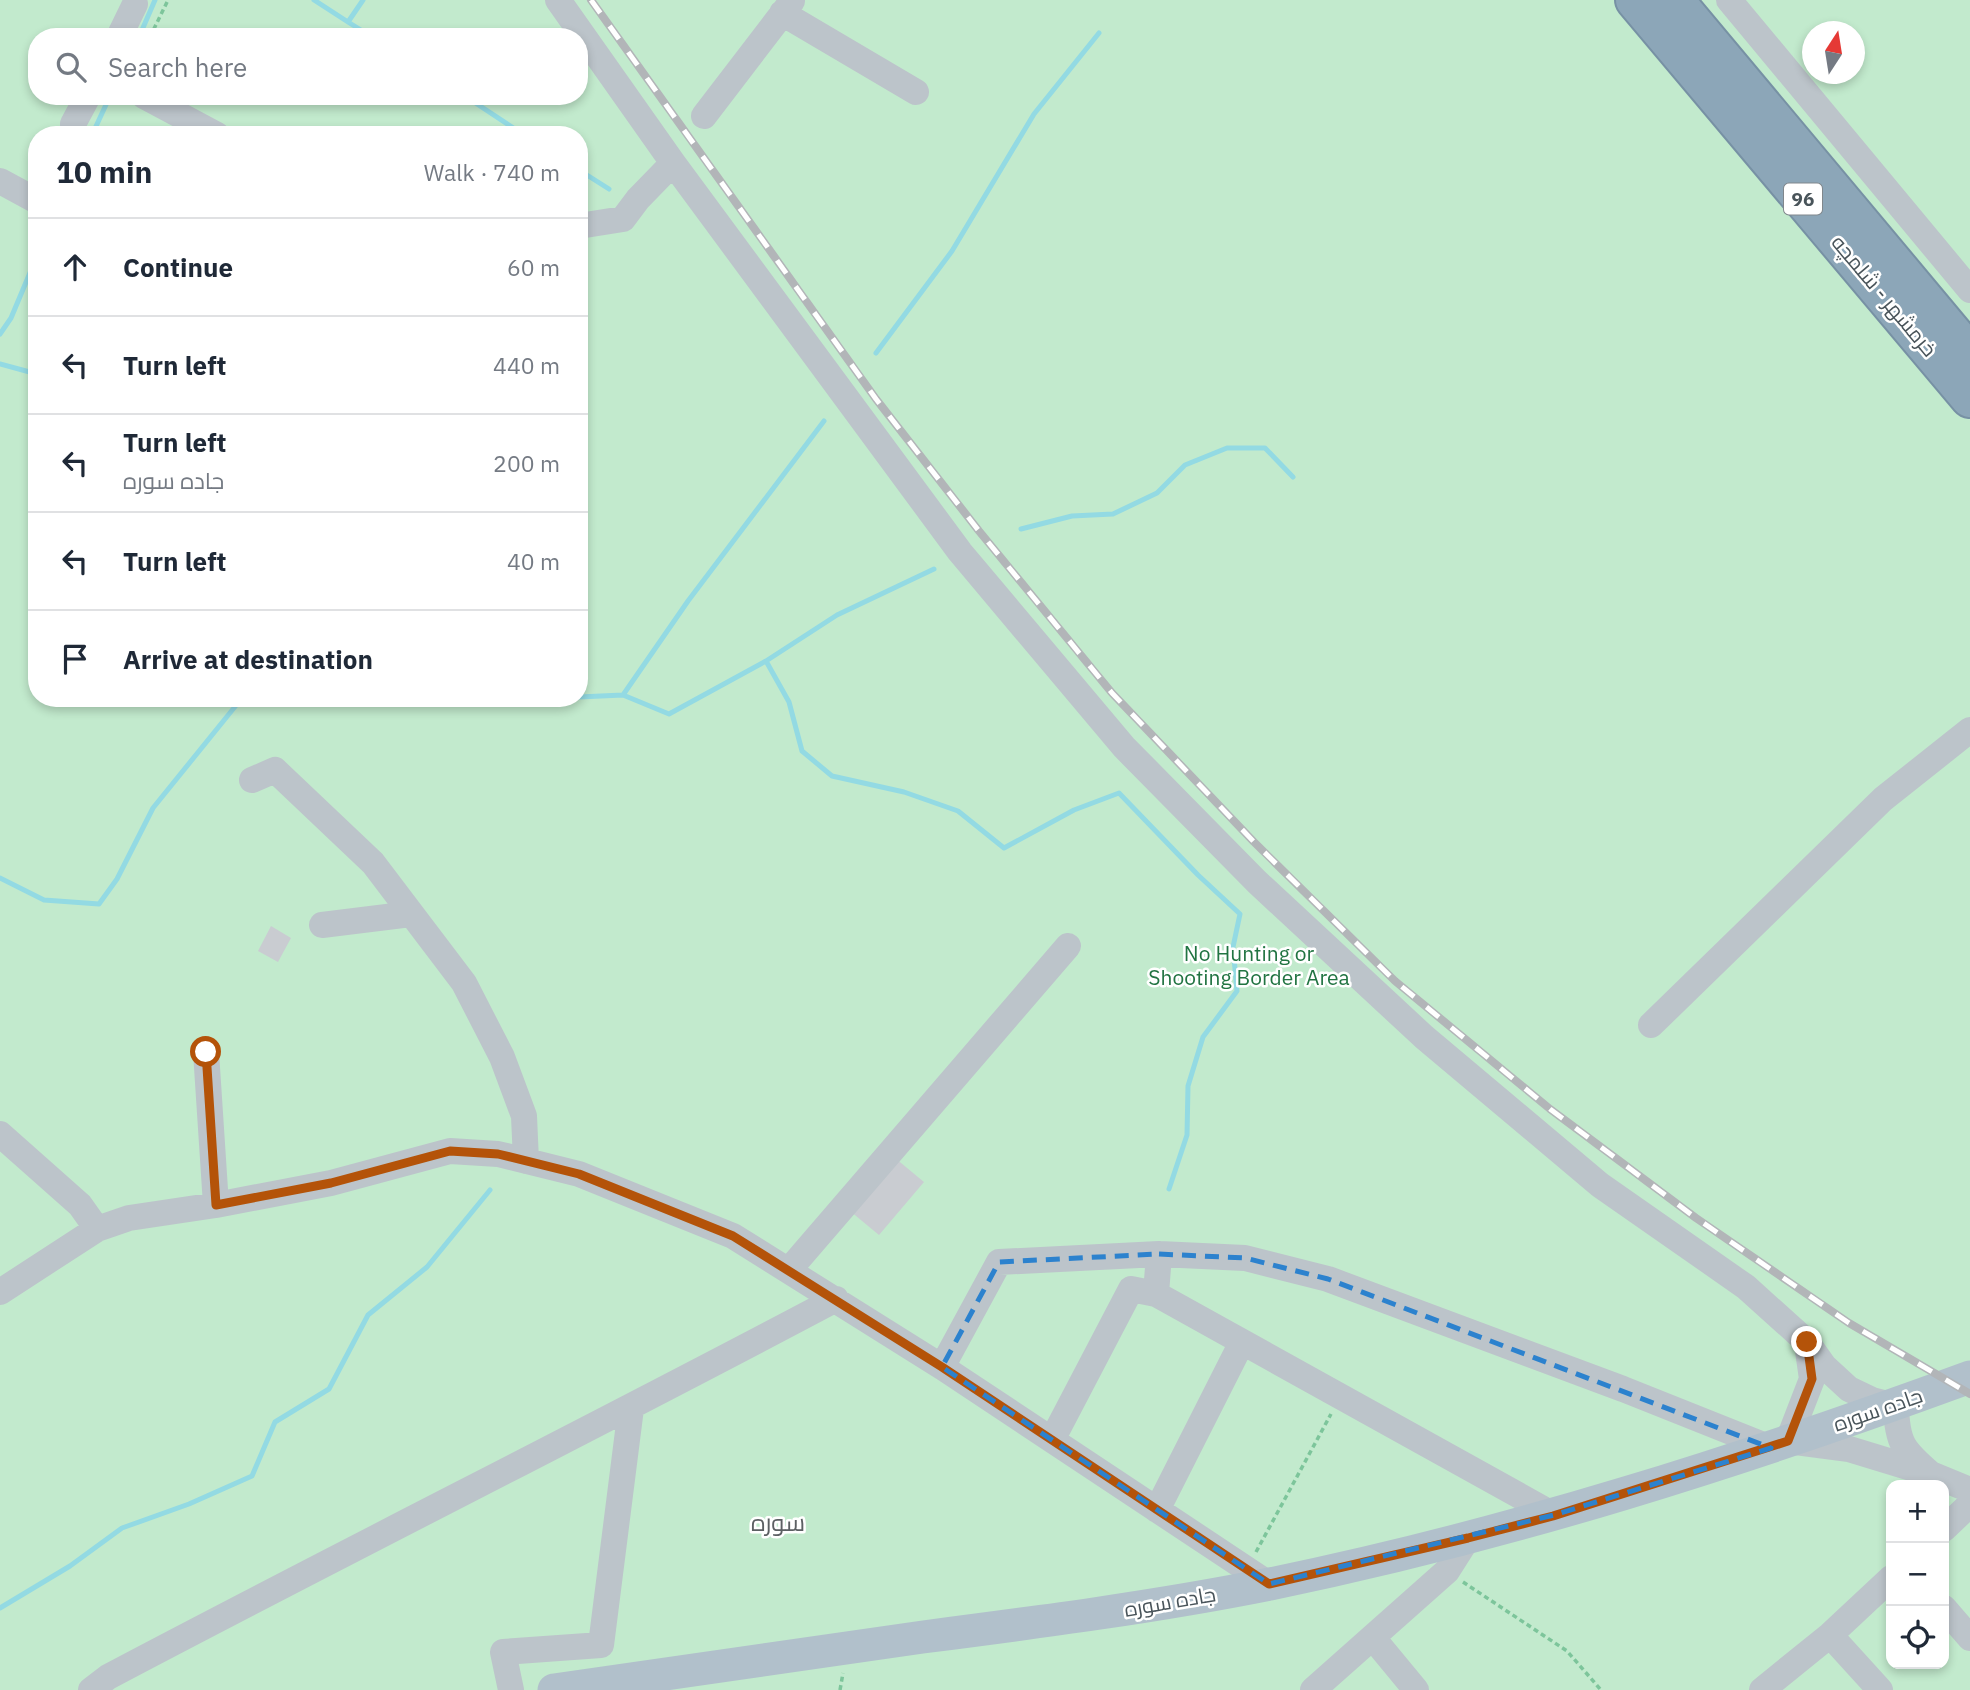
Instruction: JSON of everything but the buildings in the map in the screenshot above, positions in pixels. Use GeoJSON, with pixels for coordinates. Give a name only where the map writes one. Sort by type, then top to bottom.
{"type":"FeatureCollection","features":[{"type":"Feature","properties":{"kind":"highway","name":"خرمشهر - شلمچه"},"geometry":{"type":"LineString","coordinates":[[1635,0],[1970,398]]}},
{"type":"Feature","properties":{"kind":"highway","name":"خرمشهر - شلمچه"},"geometry":{"type":"LineString","coordinates":[[1674,0],[1970,354]]}},
{"type":"Feature","properties":{"kind":"main road","name":"جاده سوره"},"geometry":{"type":"LineString","coordinates":[[554,1690],[610,1682],[707,1679],[1112,1612],[1258,1577],[1468,1538],[1553,1516],[1779,1445],[1970,1377]]}},
{"type":"Feature","properties":{"kind":"street"},"geometry":{"type":"LineString","coordinates":[[558,0],[578,28]]}},
{"type":"Feature","properties":{"kind":"street"},"geometry":{"type":"LineString","coordinates":[[1729,0],[1970,290]]}},
{"type":"Feature","properties":{"kind":"street"},"geometry":{"type":"LineString","coordinates":[[123,28],[135,4]]}},
{"type":"Feature","properties":{"kind":"street"},"geometry":{"type":"LineString","coordinates":[[704,116],[788,6],[916,92]]}},
{"type":"Feature","properties":{"kind":"street"},"geometry":{"type":"LineString","coordinates":[[588,43],[673,163],[960,552],[1124,747],[1257,882],[1424,1037],[1600,1185],[1746,1287],[1807,1342],[1824,1366],[1849,1389],[1872,1400],[1896,1405],[1896,1427],[1900,1441],[1912,1458],[1931,1474]]}},
{"type":"Feature","properties":{"kind":"street"},"geometry":{"type":"LineString","coordinates":[[73,124],[83,105]]}},
{"type":"Feature","properties":{"kind":"street"},"geometry":{"type":"LineString","coordinates":[[161,105],[200,126]]}},
{"type":"Feature","properties":{"kind":"street"},"geometry":{"type":"LineString","coordinates":[[1820,109],[1835,192]]}},
{"type":"Feature","properties":{"kind":"street"},"geometry":{"type":"LineString","coordinates":[[588,225],[623,219],[638,199],[673,163]]}},
{"type":"Feature","properties":{"kind":"street"},"geometry":{"type":"LineString","coordinates":[[0,181],[28,196]]}},
{"type":"Feature","properties":{"kind":"street"},"geometry":{"type":"LineString","coordinates":[[1651,1025],[1883,799],[1970,730]]}},
{"type":"Feature","properties":{"kind":"street"},"geometry":{"type":"LineString","coordinates":[[252,780],[275,770],[373,863],[464,983],[502,1057],[524,1116],[526,1161]]}},
{"type":"Feature","properties":{"kind":"street"},"geometry":{"type":"LineString","coordinates":[[322,925],[411,914]]}},
{"type":"Feature","properties":{"kind":"street"},"geometry":{"type":"LineString","coordinates":[[789,1270],[1068,946]]}},
{"type":"Feature","properties":{"kind":"street"},"geometry":{"type":"LineString","coordinates":[[206,1052],[216,1205]]}},
{"type":"Feature","properties":{"kind":"street"},"geometry":{"type":"LineString","coordinates":[[0,1134],[80,1205],[97,1229]]}},
{"type":"Feature","properties":{"kind":"street"},"geometry":{"type":"LineString","coordinates":[[0,1292],[97,1229],[128,1218],[216,1205],[331,1183],[450,1151],[498,1154],[579,1174],[733,1236],[942,1367],[1258,1577]]}},
{"type":"Feature","properties":{"kind":"street"},"geometry":{"type":"LineString","coordinates":[[1156,1294],[1159,1254]]}},
{"type":"Feature","properties":{"kind":"street"},"geometry":{"type":"LineString","coordinates":[[942,1367],[999,1262],[1159,1254],[1245,1258],[1328,1279],[1779,1445],[1849,1449],[1931,1474],[1970,1490]]}},
{"type":"Feature","properties":{"kind":"street"},"geometry":{"type":"LineString","coordinates":[[1052,1440],[1131,1289],[1156,1294],[1553,1516]]}},
{"type":"Feature","properties":{"kind":"street"},"geometry":{"type":"LineString","coordinates":[[91,1690],[108,1677],[222,1617],[631,1408],[836,1299]]}},
{"type":"Feature","properties":{"kind":"street"},"geometry":{"type":"LineString","coordinates":[[1157,1510],[1242,1342]]}},
{"type":"Feature","properties":{"kind":"street"},"geometry":{"type":"LineString","coordinates":[[1779,1445],[1812,1379],[1807,1342]]}},
{"type":"Feature","properties":{"kind":"street"},"geometry":{"type":"LineString","coordinates":[[610,1682],[601,1645],[631,1408]]}},
{"type":"Feature","properties":{"kind":"street"},"geometry":{"type":"LineString","coordinates":[[1949,1524],[1970,1504]]}},
{"type":"Feature","properties":{"kind":"street"},"geometry":{"type":"LineString","coordinates":[[1313,1690],[1447,1571],[1468,1538]]}},
{"type":"Feature","properties":{"kind":"street"},"geometry":{"type":"LineString","coordinates":[[1762,1690],[1830,1635],[1886,1583]]}},
{"type":"Feature","properties":{"kind":"street"},"geometry":{"type":"LineString","coordinates":[[1949,1613],[1969,1634]]}},
{"type":"Feature","properties":{"kind":"street"},"geometry":{"type":"LineString","coordinates":[[1830,1635],[1880,1690]]}},
{"type":"Feature","properties":{"kind":"street"},"geometry":{"type":"LineString","coordinates":[[1373,1639],[1416,1690]]}},
{"type":"Feature","properties":{"kind":"street"},"geometry":{"type":"LineString","coordinates":[[511,1690],[503,1652],[601,1645]]}},
{"type":"Feature","properties":{"kind":"path"},"geometry":{"type":"LineString","coordinates":[[154,28],[168,0]]}},
{"type":"Feature","properties":{"kind":"path"},"geometry":{"type":"LineString","coordinates":[[1258,1577],[1340,1396]]}},
{"type":"Feature","properties":{"kind":"path"},"geometry":{"type":"LineString","coordinates":[[1447,1571],[1567,1651],[1601,1690]]}},
{"type":"Feature","properties":{"kind":"highlighted area"},"geometry":{"type":"Polygon","coordinates":[[[1159,1254],[1245,1258],[1328,1279],[1771,1448],[1554,1515],[1269,1584],[942,1367],[999,1262],[1159,1254]]]}},
{"type":"Feature","properties":{"kind":"green space","name":"No Hunting or Shooting Border Area"},"geometry":{"type":"Polygon","coordinates":[[[0,0],[1970,0],[1970,1690],[0,1690],[0,0]]]}},
{"type":"Feature","properties":{"kind":"waterway"},"geometry":{"type":"LineString","coordinates":[[143,28],[155,0]]}},
{"type":"Feature","properties":{"kind":"waterway"},"geometry":{"type":"LineString","coordinates":[[314,0],[348,22],[363,0]]}},
{"type":"Feature","properties":{"kind":"waterway"},"geometry":{"type":"LineString","coordinates":[[348,22],[358,28]]}},
{"type":"Feature","properties":{"kind":"waterway"},"geometry":{"type":"LineString","coordinates":[[876,353],[952,251],[1034,114],[1099,33]]}},
{"type":"Feature","properties":{"kind":"waterway"},"geometry":{"type":"LineString","coordinates":[[96,126],[106,105]]}},
{"type":"Feature","properties":{"kind":"waterway"},"geometry":{"type":"LineString","coordinates":[[479,105],[510,126]]}},
{"type":"Feature","properties":{"kind":"waterway"},"geometry":{"type":"LineString","coordinates":[[588,176],[609,189]]}},
{"type":"Feature","properties":{"kind":"waterway"},"geometry":{"type":"LineString","coordinates":[[0,334],[11,318],[28,277]]}},
{"type":"Feature","properties":{"kind":"waterway"},"geometry":{"type":"LineString","coordinates":[[0,364],[28,372]]}},
{"type":"Feature","properties":{"kind":"waterway"},"geometry":{"type":"LineString","coordinates":[[623,695],[688,601],[824,421]]}},
{"type":"Feature","properties":{"kind":"waterway"},"geometry":{"type":"LineString","coordinates":[[1021,529],[1072,516],[1113,514],[1157,493],[1185,465],[1227,448],[1265,448],[1293,477]]}},
{"type":"Feature","properties":{"kind":"waterway"},"geometry":{"type":"LineString","coordinates":[[588,697],[623,695],[669,714],[766,661],[837,615],[934,569]]}},
{"type":"Feature","properties":{"kind":"waterway"},"geometry":{"type":"LineString","coordinates":[[766,661],[789,702],[802,751],[832,776],[904,792],[958,811],[1004,848],[1074,810],[1119,793],[1198,875],[1240,914],[1233,947],[1237,991],[1203,1037],[1188,1086],[1187,1135],[1169,1189]]}},
{"type":"Feature","properties":{"kind":"waterway"},"geometry":{"type":"LineString","coordinates":[[0,878],[44,900],[99,904],[117,879],[153,808],[235,707]]}},
{"type":"Feature","properties":{"kind":"waterway"},"geometry":{"type":"LineString","coordinates":[[0,1608],[70,1566],[122,1528],[189,1504],[252,1476],[275,1422],[329,1389],[368,1315],[427,1267],[490,1190]]}},
{"type":"Feature","properties":{"kind":"railway"},"geometry":{"type":"LineString","coordinates":[[591,0],[876,399],[979,531],[1112,693],[1254,842],[1395,981],[1550,1109],[1696,1218],[1849,1323],[1970,1394]]}},
{"type":"Feature","properties":{"kind":"district","name":"سوره"},"geometry":{"type":"Point","coordinates":[778,1523]}},
{"type":"Feature","properties":{"kind":"route"},"geometry":{"type":"LineString","coordinates":[[206,1052],[216,1205],[331,1183],[450,1151],[498,1154],[579,1174],[733,1236],[942,1367],[1269,1584],[1553,1516],[1788,1441],[1812,1379],[1807,1342]]}}]}
